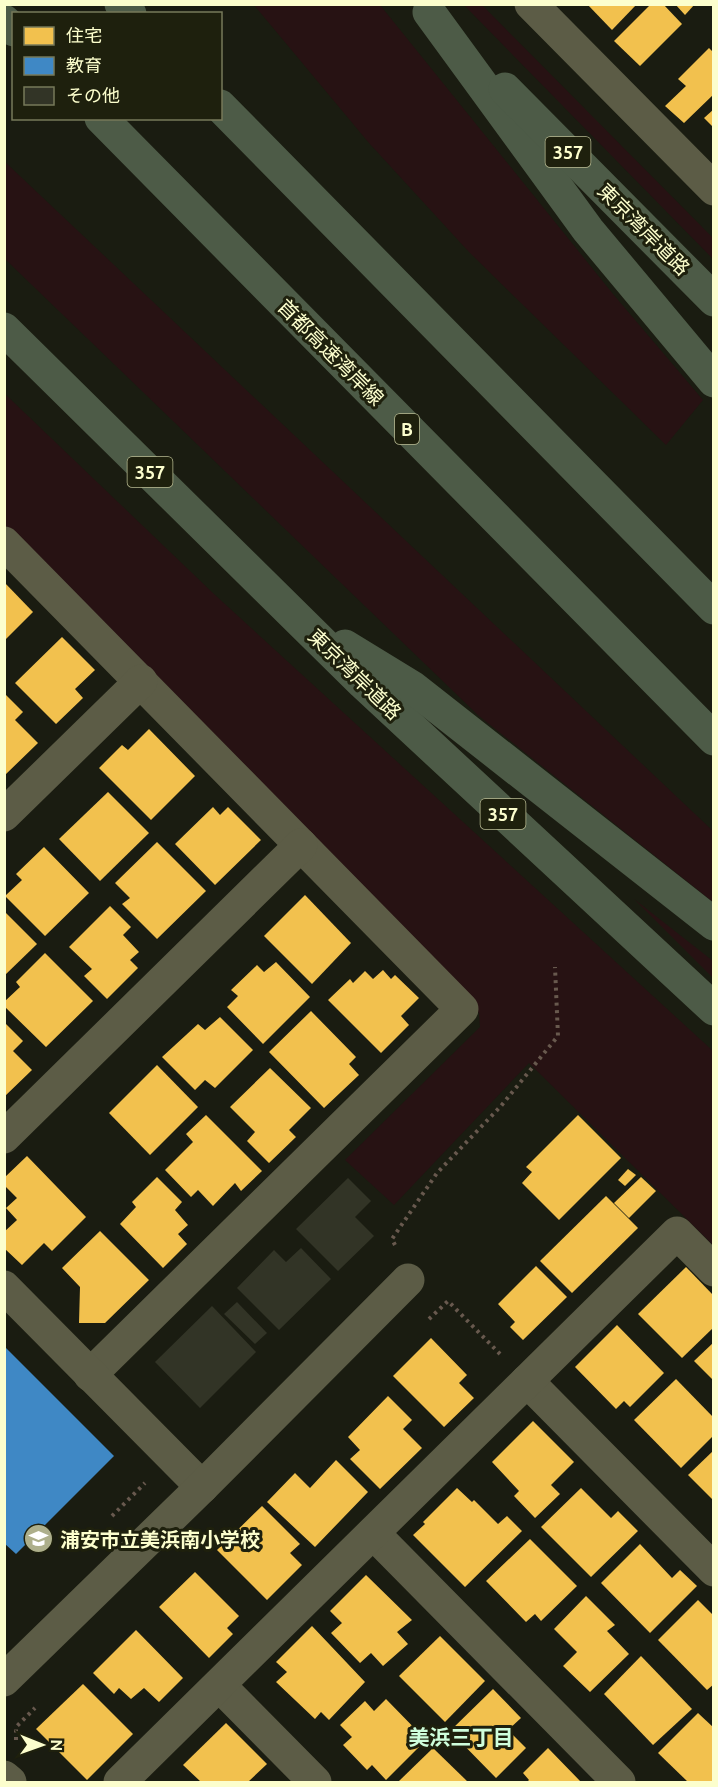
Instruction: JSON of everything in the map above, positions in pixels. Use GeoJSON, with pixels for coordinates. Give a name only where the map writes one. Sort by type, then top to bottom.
{"type":"FeatureCollection","features":[{"type":"Feature","properties":{"kind":"highway","name":"東京湾岸道路"},"geometry":{"type":"LineString","coordinates":[[425,8],[714,300]]}},
{"type":"Feature","properties":{"kind":"highway"},"geometry":{"type":"LineString","coordinates":[[425,8],[588,230],[714,381]]}},
{"type":"Feature","properties":{"kind":"highway"},"geometry":{"type":"LineString","coordinates":[[222,108],[714,608]]}},
{"type":"Feature","properties":{"kind":"highway","name":"首都高速湾岸線"},"geometry":{"type":"LineString","coordinates":[[103,120],[714,739]]}},
{"type":"Feature","properties":{"kind":"highway","name":"東京湾岸道路"},"geometry":{"type":"LineString","coordinates":[[4,329],[363,683],[714,1009]]}},
{"type":"Feature","properties":{"kind":"highway"},"geometry":{"type":"LineString","coordinates":[[295,616],[412,687],[714,924]]}},
{"type":"Feature","properties":{"kind":"street"},"geometry":{"type":"LineString","coordinates":[[531,4],[714,189]]}},
{"type":"Feature","properties":{"kind":"street"},"geometry":{"type":"LineString","coordinates":[[4,543],[462,1009],[90,1375]]}},
{"type":"Feature","properties":{"kind":"street"},"geometry":{"type":"LineString","coordinates":[[4,815],[141,681]]}},
{"type":"Feature","properties":{"kind":"street"},"geometry":{"type":"LineString","coordinates":[[4,1137],[301,845]]}},
{"type":"Feature","properties":{"kind":"street"},"geometry":{"type":"LineString","coordinates":[[120,1782],[677,1233],[714,1270]]}},
{"type":"Feature","properties":{"kind":"street"},"geometry":{"type":"LineString","coordinates":[[4,1680],[202,1487],[408,1280]]}},
{"type":"Feature","properties":{"kind":"street"},"geometry":{"type":"LineString","coordinates":[[4,1287],[202,1487]]}},
{"type":"Feature","properties":{"kind":"street"},"geometry":{"type":"LineString","coordinates":[[527,1381],[714,1570]]}},
{"type":"Feature","properties":{"kind":"street"},"geometry":{"type":"LineString","coordinates":[[373,1533],[619,1782]]}},
{"type":"Feature","properties":{"kind":"street"},"geometry":{"type":"LineString","coordinates":[[219,1685],[315,1782]]}},
{"type":"Feature","properties":{"kind":"street"},"geometry":{"type":"LineString","coordinates":[[4,1777],[10,1782]]}},
{"type":"Feature","properties":{"kind":"path"},"geometry":{"type":"LineString","coordinates":[[408,1280],[392,1239],[437,1173],[501,1106],[558,1036],[555,967]]}},
{"type":"Feature","properties":{"kind":"path"},"geometry":{"type":"LineString","coordinates":[[424,1323],[448,1301],[527,1381]]}},
{"type":"Feature","properties":{"kind":"path"},"geometry":{"type":"LineString","coordinates":[[106,1522],[149,1480]]}},
{"type":"Feature","properties":{"kind":"path"},"geometry":{"type":"LineString","coordinates":[[16,1745],[16,1727],[41,1702]]}},
{"type":"Feature","properties":{"kind":"shaded area"},"geometry":{"type":"Polygon","coordinates":[[[254,5],[380,5],[613,294],[703,400],[666,445],[469,252],[369,143],[254,5]]]}},
{"type":"Feature","properties":{"kind":"shaded area"},"geometry":{"type":"Polygon","coordinates":[[[464,5],[482,5],[713,238],[713,259],[464,5]]]}},
{"type":"Feature","properties":{"kind":"shaded area"},"geometry":{"type":"Polygon","coordinates":[[[4,161],[713,831],[713,902],[479,716],[5,259],[4,161]]]}},
{"type":"Feature","properties":{"kind":"shaded area"},"geometry":{"type":"Polygon","coordinates":[[[4,393],[214,594],[713,1051],[713,1245],[529,1063],[394,1205],[345,1160],[480,1027],[479,1013],[5,543],[4,393]]]}},
{"type":"Feature","properties":{"kind":"shaded area"},"geometry":{"type":"Polygon","coordinates":[[[634,899],[713,961],[713,978],[634,899]]]}},
{"type":"Feature","properties":{"kind":"building: 住宅"},"geometry":{"type":"Polygon","coordinates":[[[587,4],[637,4],[612,30],[587,4]]]}},
{"type":"Feature","properties":{"kind":"building: 住宅"},"geometry":{"type":"Polygon","coordinates":[[[651,4],[663,4],[682,24],[640,66],[614,41],[651,4]]]}},
{"type":"Feature","properties":{"kind":"building: 住宅"},"geometry":{"type":"Polygon","coordinates":[[[675,4],[695,4],[685,15],[675,4]]]}},
{"type":"Feature","properties":{"kind":"building: 住宅"},"geometry":{"type":"Polygon","coordinates":[[[709,48],[714,53],[714,94],[684,123],[665,106],[686,86],[678,79],[709,48]]]}},
{"type":"Feature","properties":{"kind":"building: 住宅"},"geometry":{"type":"Polygon","coordinates":[[[714,109],[714,128],[704,118],[714,109]]]}},
{"type":"Feature","properties":{"kind":"building: 住宅"},"geometry":{"type":"Polygon","coordinates":[[[4,582],[33,612],[4,641],[4,582]]]}},
{"type":"Feature","properties":{"kind":"building: 住宅"},"geometry":{"type":"Polygon","coordinates":[[[62,637],[95,670],[75,689],[83,698],[56,724],[15,683],[62,637]]]}},
{"type":"Feature","properties":{"kind":"building: 住宅"},"geometry":{"type":"Polygon","coordinates":[[[4,693],[23,712],[15,720],[38,743],[4,776],[4,693]]]}},
{"type":"Feature","properties":{"kind":"building: 住宅"},"geometry":{"type":"Polygon","coordinates":[[[149,729],[195,776],[151,820],[99,768],[122,745],[128,750],[149,729]]]}},
{"type":"Feature","properties":{"kind":"building: 住宅"},"geometry":{"type":"Polygon","coordinates":[[[108,792],[149,833],[100,881],[59,839],[108,792]]]}},
{"type":"Feature","properties":{"kind":"building: 住宅"},"geometry":{"type":"Polygon","coordinates":[[[213,807],[220,815],[228,807],[261,840],[215,885],[175,844],[213,807]]]}},
{"type":"Feature","properties":{"kind":"building: 住宅"},"geometry":{"type":"Polygon","coordinates":[[[157,842],[206,891],[157,939],[122,904],[130,898],[115,883],[157,842]]]}},
{"type":"Feature","properties":{"kind":"building: 住宅"},"geometry":{"type":"Polygon","coordinates":[[[44,847],[89,893],[45,936],[5,896],[22,880],[16,874],[44,847]]]}},
{"type":"Feature","properties":{"kind":"building: 住宅"},"geometry":{"type":"Polygon","coordinates":[[[305,895],[351,943],[312,984],[264,936],[305,895]]]}},
{"type":"Feature","properties":{"kind":"building: 住宅"},"geometry":{"type":"Polygon","coordinates":[[[110,906],[131,927],[123,935],[139,952],[130,960],[138,968],[107,999],[84,976],[92,969],[69,947],[110,906]]]}},
{"type":"Feature","properties":{"kind":"building: 住宅"},"geometry":{"type":"Polygon","coordinates":[[[4,911],[37,944],[4,976],[4,911]]]}},
{"type":"Feature","properties":{"kind":"building: 住宅"},"geometry":{"type":"Polygon","coordinates":[[[45,953],[93,1001],[46,1047],[4,1006],[4,1002],[20,987],[16,982],[45,953]]]}},
{"type":"Feature","properties":{"kind":"building: 住宅"},"geometry":{"type":"Polygon","coordinates":[[[276,962],[310,997],[263,1044],[227,1007],[238,996],[231,990],[257,965],[264,972],[276,962]]]}},
{"type":"Feature","properties":{"kind":"building: 住宅"},"geometry":{"type":"Polygon","coordinates":[[[383,970],[391,979],[395,975],[419,998],[401,1016],[409,1025],[381,1053],[328,1000],[350,979],[353,983],[365,971],[373,979],[383,970]]]}},
{"type":"Feature","properties":{"kind":"building: 住宅"},"geometry":{"type":"Polygon","coordinates":[[[311,1011],[356,1057],[349,1064],[359,1075],[324,1108],[269,1052],[311,1011]]]}},
{"type":"Feature","properties":{"kind":"building: 住宅"},"geometry":{"type":"Polygon","coordinates":[[[220,1017],[253,1050],[215,1088],[205,1080],[195,1090],[162,1057],[198,1024],[205,1030],[220,1017]]]}},
{"type":"Feature","properties":{"kind":"building: 住宅"},"geometry":{"type":"Polygon","coordinates":[[[4,1022],[23,1041],[13,1051],[32,1070],[4,1097],[4,1022]]]}},
{"type":"Feature","properties":{"kind":"building: 住宅"},"geometry":{"type":"Polygon","coordinates":[[[157,1065],[198,1107],[150,1155],[109,1113],[157,1065]]]}},
{"type":"Feature","properties":{"kind":"building: 住宅"},"geometry":{"type":"Polygon","coordinates":[[[270,1068],[311,1108],[289,1130],[296,1137],[269,1163],[247,1141],[255,1132],[230,1107],[270,1068]]]}},
{"type":"Feature","properties":{"kind":"building: 住宅"},"geometry":{"type":"Polygon","coordinates":[[[206,1115],[262,1171],[241,1191],[235,1183],[213,1206],[198,1190],[191,1197],[165,1170],[193,1142],[186,1134],[206,1115]]]}},
{"type":"Feature","properties":{"kind":"building: 住宅"},"geometry":{"type":"Polygon","coordinates":[[[578,1115],[621,1158],[559,1220],[522,1183],[532,1172],[526,1167],[578,1115]]]}},
{"type":"Feature","properties":{"kind":"building: 住宅"},"geometry":{"type":"Polygon","coordinates":[[[27,1156],[86,1217],[52,1251],[44,1243],[22,1265],[4,1248],[4,1232],[17,1220],[6,1208],[17,1198],[4,1185],[4,1178],[27,1156]]]}},
{"type":"Feature","properties":{"kind":"building: 住宅"},"geometry":{"type":"Polygon","coordinates":[[[628,1169],[636,1175],[625,1186],[618,1180],[628,1169]]]}},
{"type":"Feature","properties":{"kind":"building: 住宅"},"geometry":{"type":"Polygon","coordinates":[[[157,1177],[182,1202],[175,1210],[188,1225],[178,1234],[187,1244],[163,1268],[120,1224],[136,1207],[132,1202],[157,1177]]]}},
{"type":"Feature","properties":{"kind":"building: 住宅"},"geometry":{"type":"Polygon","coordinates":[[[641,1177],[656,1191],[629,1218],[614,1203],[641,1177]]]}},
{"type":"Feature","properties":{"kind":"building: 住宅"},"geometry":{"type":"Polygon","coordinates":[[[606,1196],[638,1228],[572,1293],[540,1261],[606,1196]]]}},
{"type":"Feature","properties":{"kind":"building: 住宅"},"geometry":{"type":"Polygon","coordinates":[[[100,1231],[149,1280],[105,1323],[79,1323],[80,1287],[62,1268],[100,1231]]]}},
{"type":"Feature","properties":{"kind":"building: 住宅"},"geometry":{"type":"Polygon","coordinates":[[[536,1266],[567,1297],[523,1340],[510,1327],[515,1322],[498,1304],[536,1266]]]}},
{"type":"Feature","properties":{"kind":"building: 住宅"},"geometry":{"type":"Polygon","coordinates":[[[686,1267],[714,1296],[714,1327],[682,1358],[638,1314],[686,1267]]]}},
{"type":"Feature","properties":{"kind":"building: 住宅"},"geometry":{"type":"Polygon","coordinates":[[[617,1325],[664,1373],[630,1407],[624,1401],[616,1409],[575,1367],[617,1325]]]}},
{"type":"Feature","properties":{"kind":"building: 住宅"},"geometry":{"type":"Polygon","coordinates":[[[431,1338],[467,1375],[459,1383],[474,1398],[444,1427],[393,1376],[431,1338]]]}},
{"type":"Feature","properties":{"kind":"building: 住宅"},"geometry":{"type":"Polygon","coordinates":[[[714,1342],[714,1381],[694,1361],[714,1342]]]}},
{"type":"Feature","properties":{"kind":"building: 住宅"},"geometry":{"type":"Polygon","coordinates":[[[676,1379],[714,1418],[714,1435],[681,1468],[634,1420],[676,1379]]]}},
{"type":"Feature","properties":{"kind":"building: 住宅"},"geometry":{"type":"Polygon","coordinates":[[[388,1396],[412,1420],[403,1429],[422,1448],[380,1489],[350,1459],[360,1450],[348,1437],[388,1396]]]}},
{"type":"Feature","properties":{"kind":"building: 住宅"},"geometry":{"type":"Polygon","coordinates":[[[533,1421],[574,1462],[551,1485],[560,1494],[535,1518],[514,1496],[519,1491],[492,1462],[533,1421]]]}},
{"type":"Feature","properties":{"kind":"building: 住宅"},"geometry":{"type":"Polygon","coordinates":[[[714,1450],[714,1501],[688,1475],[714,1450]]]}},
{"type":"Feature","properties":{"kind":"building: 住宅"},"geometry":{"type":"Polygon","coordinates":[[[336,1460],[368,1492],[315,1547],[267,1502],[295,1473],[310,1488],[336,1460]]]}},
{"type":"Feature","properties":{"kind":"building: 住宅"},"geometry":{"type":"Polygon","coordinates":[[[457,1488],[472,1502],[474,1500],[498,1524],[507,1516],[522,1531],[465,1587],[413,1535],[457,1488]]]}},
{"type":"Feature","properties":{"kind":"building: 住宅"},"geometry":{"type":"Polygon","coordinates":[[[581,1488],[611,1518],[618,1511],[638,1531],[591,1577],[541,1527],[581,1488]]]}},
{"type":"Feature","properties":{"kind":"building: 住宅"},"geometry":{"type":"Polygon","coordinates":[[[262,1506],[300,1544],[290,1553],[302,1565],[267,1600],[217,1550],[262,1506]]]}},
{"type":"Feature","properties":{"kind":"building: 住宅"},"geometry":{"type":"Polygon","coordinates":[[[530,1539],[577,1586],[541,1621],[535,1614],[526,1622],[486,1581],[530,1539]]]}},
{"type":"Feature","properties":{"kind":"building: 住宅"},"geometry":{"type":"Polygon","coordinates":[[[640,1544],[672,1578],[680,1570],[697,1586],[650,1633],[601,1583],[640,1544]]]}},
{"type":"Feature","properties":{"kind":"building: 住宅"},"geometry":{"type":"Polygon","coordinates":[[[195,1572],[239,1616],[227,1628],[233,1634],[209,1658],[159,1607],[195,1572]]]}},
{"type":"Feature","properties":{"kind":"building: 住宅"},"geometry":{"type":"Polygon","coordinates":[[[366,1575],[412,1620],[397,1632],[408,1644],[383,1666],[371,1653],[360,1663],[331,1633],[342,1623],[330,1611],[366,1575]]]}},
{"type":"Feature","properties":{"kind":"building: 住宅"},"geometry":{"type":"Polygon","coordinates":[[[586,1596],[615,1625],[607,1631],[629,1654],[590,1692],[563,1666],[577,1652],[554,1629],[586,1596]]]}},
{"type":"Feature","properties":{"kind":"building: 住宅"},"geometry":{"type":"Polygon","coordinates":[[[698,1600],[714,1616],[714,1684],[707,1690],[658,1640],[698,1600]]]}},
{"type":"Feature","properties":{"kind":"building: 住宅"},"geometry":{"type":"Polygon","coordinates":[[[312,1626],[365,1682],[329,1720],[321,1712],[315,1719],[276,1682],[287,1672],[276,1662],[312,1626]]]}},
{"type":"Feature","properties":{"kind":"building: 住宅"},"geometry":{"type":"Polygon","coordinates":[[[136,1630],[183,1678],[159,1702],[144,1688],[131,1699],[119,1688],[114,1694],[93,1673],[136,1630]]]}},
{"type":"Feature","properties":{"kind":"building: 住宅"},"geometry":{"type":"Polygon","coordinates":[[[440,1636],[485,1681],[445,1722],[399,1676],[440,1636]]]}},
{"type":"Feature","properties":{"kind":"building: 住宅"},"geometry":{"type":"Polygon","coordinates":[[[641,1656],[692,1709],[653,1745],[604,1694],[641,1656]]]}},
{"type":"Feature","properties":{"kind":"building: 住宅"},"geometry":{"type":"Polygon","coordinates":[[[83,1684],[133,1734],[87,1780],[36,1729],[83,1684]]]}},
{"type":"Feature","properties":{"kind":"building: 住宅"},"geometry":{"type":"Polygon","coordinates":[[[493,1689],[521,1718],[508,1730],[526,1748],[496,1778],[450,1731],[493,1689]]]}},
{"type":"Feature","properties":{"kind":"building: 住宅"},"geometry":{"type":"Polygon","coordinates":[[[386,1699],[426,1740],[386,1780],[372,1765],[367,1770],[343,1745],[352,1737],[340,1725],[365,1701],[374,1711],[386,1699]]]}},
{"type":"Feature","properties":{"kind":"building: 住宅"},"geometry":{"type":"Polygon","coordinates":[[[698,1713],[714,1728],[714,1782],[688,1782],[658,1753],[698,1713]]]}},
{"type":"Feature","properties":{"kind":"building: 住宅"},"geometry":{"type":"Polygon","coordinates":[[[226,1723],[267,1764],[248,1782],[201,1782],[183,1765],[226,1723]]]}},
{"type":"Feature","properties":{"kind":"building: 住宅"},"geometry":{"type":"Polygon","coordinates":[[[433,1748],[468,1782],[398,1782],[433,1748]]]}},
{"type":"Feature","properties":{"kind":"building: 住宅"},"geometry":{"type":"Polygon","coordinates":[[[548,1748],[581,1782],[527,1782],[529,1780],[523,1773],[548,1748]]]}},
{"type":"Feature","properties":{"kind":"building: 教育","name":"浦安市立美浜南小学校"},"geometry":{"type":"Polygon","coordinates":[[[4,1346],[114,1456],[16,1554],[4,1543],[4,1346]]]}},
{"type":"Feature","properties":{"kind":"building: その他"},"geometry":{"type":"Polygon","coordinates":[[[348,1178],[371,1201],[355,1217],[374,1236],[338,1271],[296,1229],[348,1178]]]}},
{"type":"Feature","properties":{"kind":"building: その他"},"geometry":{"type":"Polygon","coordinates":[[[301,1248],[331,1279],[279,1330],[237,1288],[274,1250],[286,1262],[301,1248]]]}},
{"type":"Feature","properties":{"kind":"building: その他"},"geometry":{"type":"Polygon","coordinates":[[[237,1302],[267,1333],[255,1344],[224,1314],[237,1302]]]}},
{"type":"Feature","properties":{"kind":"building: その他"},"geometry":{"type":"Polygon","coordinates":[[[212,1306],[256,1352],[200,1408],[155,1362],[212,1306]]]}},
{"type":"Feature","properties":{"kind":"place","name":"浦安市立美浜南小学校"},"geometry":{"type":"Point","coordinates":[39,1539]}},
{"type":"Feature","properties":{"kind":"district","name":"美浜三丁目"},"geometry":{"type":"Point","coordinates":[461,1737]}}]}
